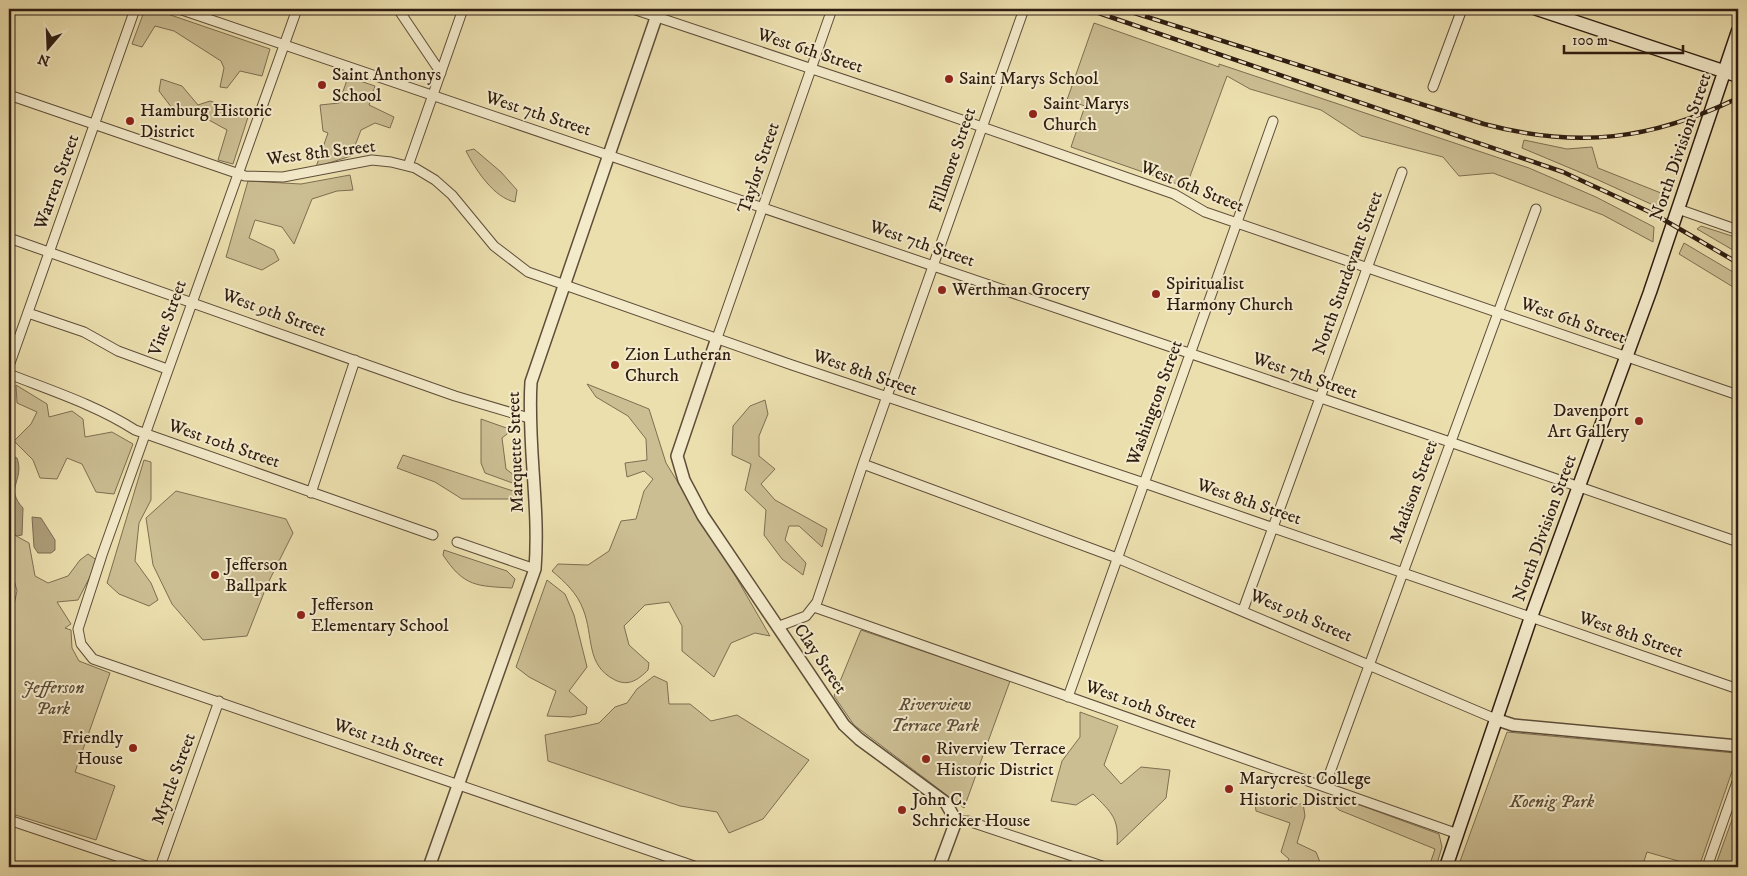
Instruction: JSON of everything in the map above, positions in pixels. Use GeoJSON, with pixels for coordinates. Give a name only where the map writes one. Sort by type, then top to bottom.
{"type":"FeatureCollection","features":[{"type":"Feature","properties":{"kind":"main road"},"geometry":{"type":"LineString","coordinates":[[1537,9],[1738,76]]}},
{"type":"Feature","properties":{"kind":"main road","name":"North Division Street"},"geometry":{"type":"LineString","coordinates":[[1446,867],[1498,720],[1531,617],[1626,356],[1738,32]]}},
{"type":"Feature","properties":{"kind":"street","name":"Warren Street"},"geometry":{"type":"LineString","coordinates":[[9,366],[135,9]]}},
{"type":"Feature","properties":{"kind":"street","name":"West 7th Street"},"geometry":{"type":"LineString","coordinates":[[179,9],[934,265],[1738,542]]}},
{"type":"Feature","properties":{"kind":"street","name":"Vine Street"},"geometry":{"type":"LineString","coordinates":[[79,640],[78,629],[144,434],[297,9]]}},
{"type":"Feature","properties":{"kind":"street"},"geometry":{"type":"LineString","coordinates":[[398,9],[441,73]]}},
{"type":"Feature","properties":{"kind":"street"},"geometry":{"type":"LineString","coordinates":[[408,166],[463,9]]}},
{"type":"Feature","properties":{"kind":"street","name":"West 6th Street"},"geometry":{"type":"LineString","coordinates":[[633,9],[658,13],[811,69],[1174,194],[1205,212],[1738,395]]}},
{"type":"Feature","properties":{"kind":"street","name":"Taylor Street"},"geometry":{"type":"LineString","coordinates":[[717,338],[832,9]]}},
{"type":"Feature","properties":{"kind":"street","name":"Fillmore Street"},"geometry":{"type":"LineString","coordinates":[[814,607],[862,464],[1024,9]]}},
{"type":"Feature","properties":{"kind":"street"},"geometry":{"type":"LineString","coordinates":[[1433,87],[1462,9]]}},
{"type":"Feature","properties":{"kind":"street","name":"Marquette Street"},"geometry":{"type":"LineString","coordinates":[[429,867],[536,569],[537,538],[528,418],[531,382],[658,13]]}},
{"type":"Feature","properties":{"kind":"street","name":"West 8th Street"},"geometry":{"type":"LineString","coordinates":[[9,95],[238,174],[260,178],[283,177],[372,160],[408,166],[435,180],[452,195],[494,246],[528,272],[886,397],[1144,483],[1738,689]]}},
{"type":"Feature","properties":{"kind":"street","name":"Washington Street"},"geometry":{"type":"LineString","coordinates":[[1068,697],[1192,354],[1273,122]]}},
{"type":"Feature","properties":{"kind":"street","name":"North Sturdevant Street"},"geometry":{"type":"LineString","coordinates":[[1243,610],[1402,172]]}},
{"type":"Feature","properties":{"kind":"street","name":"Madison Street"},"geometry":{"type":"LineString","coordinates":[[1325,786],[1536,209]]}},
{"type":"Feature","properties":{"kind":"street"},"geometry":{"type":"LineString","coordinates":[[1678,209],[1738,230]]}},
{"type":"Feature","properties":{"kind":"street","name":"West 9th Street"},"geometry":{"type":"LineString","coordinates":[[9,238],[455,396],[528,418]]}},
{"type":"Feature","properties":{"kind":"street"},"geometry":{"type":"LineString","coordinates":[[28,313],[84,332],[118,351],[167,369]]}},
{"type":"Feature","properties":{"kind":"street","name":"Clay Street"},"geometry":{"type":"LineString","coordinates":[[717,338],[678,456],[678,464],[684,480],[703,516],[844,725],[860,740],[946,804],[956,820]]}},
{"type":"Feature","properties":{"kind":"street"},"geometry":{"type":"LineString","coordinates":[[311,492],[355,360]]}},
{"type":"Feature","properties":{"kind":"street","name":"West 10th Street"},"geometry":{"type":"LineString","coordinates":[[9,374],[88,404],[144,434],[433,536]]}},
{"type":"Feature","properties":{"kind":"street","name":"West 9th Street"},"geometry":{"type":"LineString","coordinates":[[862,464],[1117,558],[1513,725],[1738,746]]}},
{"type":"Feature","properties":{"kind":"street"},"geometry":{"type":"LineString","coordinates":[[457,542],[536,569]]}},
{"type":"Feature","properties":{"kind":"street"},"geometry":{"type":"LineString","coordinates":[[777,627],[806,616],[814,607]]}},
{"type":"Feature","properties":{"kind":"street","name":"West 10th Street"},"geometry":{"type":"LineString","coordinates":[[814,607],[1458,834]]}},
{"type":"Feature","properties":{"kind":"street","name":"West 12th Street"},"geometry":{"type":"LineString","coordinates":[[79,640],[85,652],[93,659],[458,784],[681,865],[697,867]]}},
{"type":"Feature","properties":{"kind":"street","name":"Myrtle Street"},"geometry":{"type":"LineString","coordinates":[[160,867],[219,701]]}},
{"type":"Feature","properties":{"kind":"street"},"geometry":{"type":"LineString","coordinates":[[1706,867],[1738,779]]}},
{"type":"Feature","properties":{"kind":"street"},"geometry":{"type":"LineString","coordinates":[[939,867],[956,820],[968,821],[1105,867]]}},
{"type":"Feature","properties":{"kind":"street"},"geometry":{"type":"LineString","coordinates":[[9,822],[149,867]]}},
{"type":"Feature","properties":{"kind":"green space"},"geometry":{"type":"Polygon","coordinates":[[[145,9],[153,9],[270,49],[262,76],[240,71],[227,88],[220,87],[224,68],[221,61],[174,31],[155,26],[142,47],[132,44],[145,9]]]}},
{"type":"Feature","properties":{"kind":"green space"},"geometry":{"type":"Polygon","coordinates":[[[1094,23],[1219,67],[1219,64],[1529,168],[1596,197],[1654,227],[1653,242],[1603,215],[1493,173],[1459,176],[1443,157],[1361,136],[1321,110],[1250,89],[1227,76],[1186,187],[1071,147],[1085,106],[1067,100],[1094,23]]]}},
{"type":"Feature","properties":{"kind":"green space"},"geometry":{"type":"Polygon","coordinates":[[[348,77],[375,86],[369,105],[394,117],[390,128],[375,123],[361,130],[351,156],[316,167],[328,133],[323,131],[320,105],[339,103],[348,77]]]}},
{"type":"Feature","properties":{"kind":"green space"},"geometry":{"type":"Polygon","coordinates":[[[161,79],[182,86],[198,105],[210,101],[249,114],[233,164],[218,160],[227,130],[200,115],[175,112],[159,91],[161,79]]]}},
{"type":"Feature","properties":{"kind":"green space"},"geometry":{"type":"Polygon","coordinates":[[[1524,140],[1567,149],[1592,147],[1598,168],[1666,195],[1664,210],[1522,148],[1524,140]]]}},
{"type":"Feature","properties":{"kind":"green space"},"geometry":{"type":"Polygon","coordinates":[[[474,149],[501,172],[517,190],[515,202],[500,195],[486,182],[466,151],[474,149]]]}},
{"type":"Feature","properties":{"kind":"green space"},"geometry":{"type":"Polygon","coordinates":[[[350,175],[353,190],[337,191],[312,199],[294,244],[282,227],[255,220],[249,238],[274,250],[279,260],[262,270],[226,257],[248,181],[301,184],[350,175]]]}},
{"type":"Feature","properties":{"kind":"green space"},"geometry":{"type":"Polygon","coordinates":[[[1701,226],[1738,238],[1738,253],[1697,229],[1701,226]]]}},
{"type":"Feature","properties":{"kind":"green space"},"geometry":{"type":"Polygon","coordinates":[[[1684,243],[1738,275],[1738,290],[1679,254],[1684,243]]]}},
{"type":"Feature","properties":{"kind":"green space"},"geometry":{"type":"Polygon","coordinates":[[[587,384],[649,409],[666,463],[770,636],[755,633],[731,643],[714,677],[682,651],[682,626],[669,602],[645,605],[624,626],[629,645],[649,663],[648,670],[637,679],[625,683],[605,674],[595,658],[583,609],[574,593],[552,571],[558,564],[588,565],[609,551],[621,521],[636,519],[644,491],[653,479],[644,471],[627,477],[625,463],[647,460],[646,439],[628,416],[596,397],[587,384]]]}},
{"type":"Feature","properties":{"kind":"green space"},"geometry":{"type":"Polygon","coordinates":[[[16,385],[47,404],[49,417],[72,411],[83,419],[85,437],[112,432],[133,444],[114,494],[96,492],[82,464],[67,458],[57,479],[40,478],[33,460],[14,441],[31,424],[37,412],[17,403],[16,385]]]}},
{"type":"Feature","properties":{"kind":"green space"},"geometry":{"type":"Polygon","coordinates":[[[765,400],[768,414],[759,436],[759,456],[775,469],[761,484],[775,500],[827,529],[822,547],[799,526],[789,526],[785,540],[806,563],[803,575],[782,559],[764,535],[766,510],[745,490],[751,464],[732,455],[733,426],[750,406],[765,400]]]}},
{"type":"Feature","properties":{"kind":"green space"},"geometry":{"type":"Polygon","coordinates":[[[481,419],[512,430],[502,438],[506,469],[519,479],[518,485],[485,473],[481,463],[481,419]]]}},
{"type":"Feature","properties":{"kind":"green space"},"geometry":{"type":"Polygon","coordinates":[[[403,455],[513,491],[517,499],[462,499],[435,482],[397,468],[403,455]]]}},
{"type":"Feature","properties":{"kind":"green space"},"geometry":{"type":"Polygon","coordinates":[[[144,460],[151,462],[151,500],[139,523],[135,561],[151,583],[158,600],[149,606],[119,594],[107,583],[144,460]]]}},
{"type":"Feature","properties":{"kind":"green space","name":"Jefferson Ballpark"},"geometry":{"type":"Polygon","coordinates":[[[176,491],[286,519],[293,533],[267,585],[247,636],[203,640],[172,604],[153,565],[146,518],[176,491]]]}},
{"type":"Feature","properties":{"kind":"green space","name":"Jefferson Park"},"geometry":{"type":"Polygon","coordinates":[[[9,532],[29,543],[35,576],[48,583],[68,576],[80,560],[88,554],[98,561],[78,600],[57,602],[71,624],[65,628],[71,630],[72,648],[79,661],[110,673],[75,772],[115,786],[96,840],[9,813],[9,613],[10,609],[13,609],[17,591],[9,561],[9,532]]]}},
{"type":"Feature","properties":{"kind":"green space"},"geometry":{"type":"Polygon","coordinates":[[[444,550],[507,571],[515,579],[512,588],[472,583],[451,566],[443,555],[444,550]]]}},
{"type":"Feature","properties":{"kind":"green space"},"geometry":{"type":"Polygon","coordinates":[[[547,580],[565,594],[574,615],[587,667],[569,691],[587,707],[586,714],[571,717],[547,716],[556,691],[529,677],[516,667],[547,580]]]}},
{"type":"Feature","properties":{"kind":"green space","name":"Riverview Terrace Park"},"geometry":{"type":"Polygon","coordinates":[[[861,630],[1010,681],[964,808],[854,725],[834,696],[861,630]]]}},
{"type":"Feature","properties":{"kind":"green space"},"geometry":{"type":"Polygon","coordinates":[[[654,676],[667,682],[669,704],[690,704],[711,721],[737,715],[809,760],[763,819],[729,833],[717,812],[680,806],[548,761],[545,735],[599,723],[615,707],[627,703],[637,689],[654,676]]]}},
{"type":"Feature","properties":{"kind":"green space"},"geometry":{"type":"Polygon","coordinates":[[[1080,712],[1118,726],[1104,765],[1121,784],[1141,767],[1170,770],[1166,798],[1117,845],[1117,828],[1113,816],[1093,794],[1076,805],[1051,801],[1062,761],[1080,737],[1080,712]]]}},
{"type":"Feature","properties":{"kind":"green space","name":"Koenig Park"},"geometry":{"type":"Polygon","coordinates":[[[1507,732],[1735,753],[1737,757],[1699,867],[1647,852],[1642,867],[1458,867],[1507,732]]]}},
{"type":"Feature","properties":{"kind":"green space"},"geometry":{"type":"Polygon","coordinates":[[[1335,796],[1439,834],[1442,847],[1436,867],[1429,867],[1435,849],[1339,810],[1329,801],[1335,796]]]}},
{"type":"Feature","properties":{"kind":"green space"},"geometry":{"type":"Polygon","coordinates":[[[1255,802],[1291,807],[1303,803],[1305,816],[1297,843],[1316,852],[1322,867],[1285,867],[1289,859],[1281,852],[1290,823],[1256,811],[1255,802]]]}},
{"type":"Feature","properties":{"kind":"green space"},"geometry":{"type":"Polygon","coordinates":[[[1738,803],[1738,867],[1715,867],[1738,803]]]}},
{"type":"Feature","properties":{"kind":"shaded area"},"geometry":{"type":"Polygon","coordinates":[[[9,454],[17,458],[19,466],[15,495],[23,508],[22,535],[17,536],[9,529],[9,454]]]}},
{"type":"Feature","properties":{"kind":"shaded area"},"geometry":{"type":"Polygon","coordinates":[[[32,517],[41,518],[55,540],[55,550],[51,553],[38,553],[34,547],[32,517]]]}},
{"type":"Feature","properties":{"kind":"railway"},"geometry":{"type":"LineString","coordinates":[[1087,9],[1563,172],[1654,214],[1738,263]]}},
{"type":"Feature","properties":{"kind":"railway"},"geometry":{"type":"LineString","coordinates":[[1122,9],[1484,124],[1518,132],[1583,138],[1614,136],[1675,123],[1738,98]]}},
{"type":"Feature","properties":{"kind":"place","name":"Saint Marys School"},"geometry":{"type":"Point","coordinates":[949,79]}},
{"type":"Feature","properties":{"kind":"place","name":"Saint Anthonys School"},"geometry":{"type":"Point","coordinates":[322,85]}},
{"type":"Feature","properties":{"kind":"place","name":"Saint Marys Church"},"geometry":{"type":"Point","coordinates":[1033,114]}},
{"type":"Feature","properties":{"kind":"place","name":"Hamburg Historic District"},"geometry":{"type":"Point","coordinates":[130,121]}},
{"type":"Feature","properties":{"kind":"place","name":"Werthman Grocery"},"geometry":{"type":"Point","coordinates":[942,290]}},
{"type":"Feature","properties":{"kind":"place","name":"Spiritualist Harmony Church"},"geometry":{"type":"Point","coordinates":[1156,294]}},
{"type":"Feature","properties":{"kind":"place","name":"Zion Lutheran Church"},"geometry":{"type":"Point","coordinates":[615,365]}},
{"type":"Feature","properties":{"kind":"place","name":"Davenport Art Gallery"},"geometry":{"type":"Point","coordinates":[1639,421]}},
{"type":"Feature","properties":{"kind":"place","name":"Jefferson Ballpark"},"geometry":{"type":"Point","coordinates":[215,575]}},
{"type":"Feature","properties":{"kind":"place","name":"Jefferson Elementary School"},"geometry":{"type":"Point","coordinates":[301,615]}},
{"type":"Feature","properties":{"kind":"place","name":"Friendly House"},"geometry":{"type":"Point","coordinates":[133,748]}},
{"type":"Feature","properties":{"kind":"place","name":"Riverview Terrace Historic District"},"geometry":{"type":"Point","coordinates":[926,759]}},
{"type":"Feature","properties":{"kind":"place","name":"Marycrest College Historic District"},"geometry":{"type":"Point","coordinates":[1229,789]}},
{"type":"Feature","properties":{"kind":"place","name":"John C. Schricker House"},"geometry":{"type":"Point","coordinates":[902,810]}}]}
